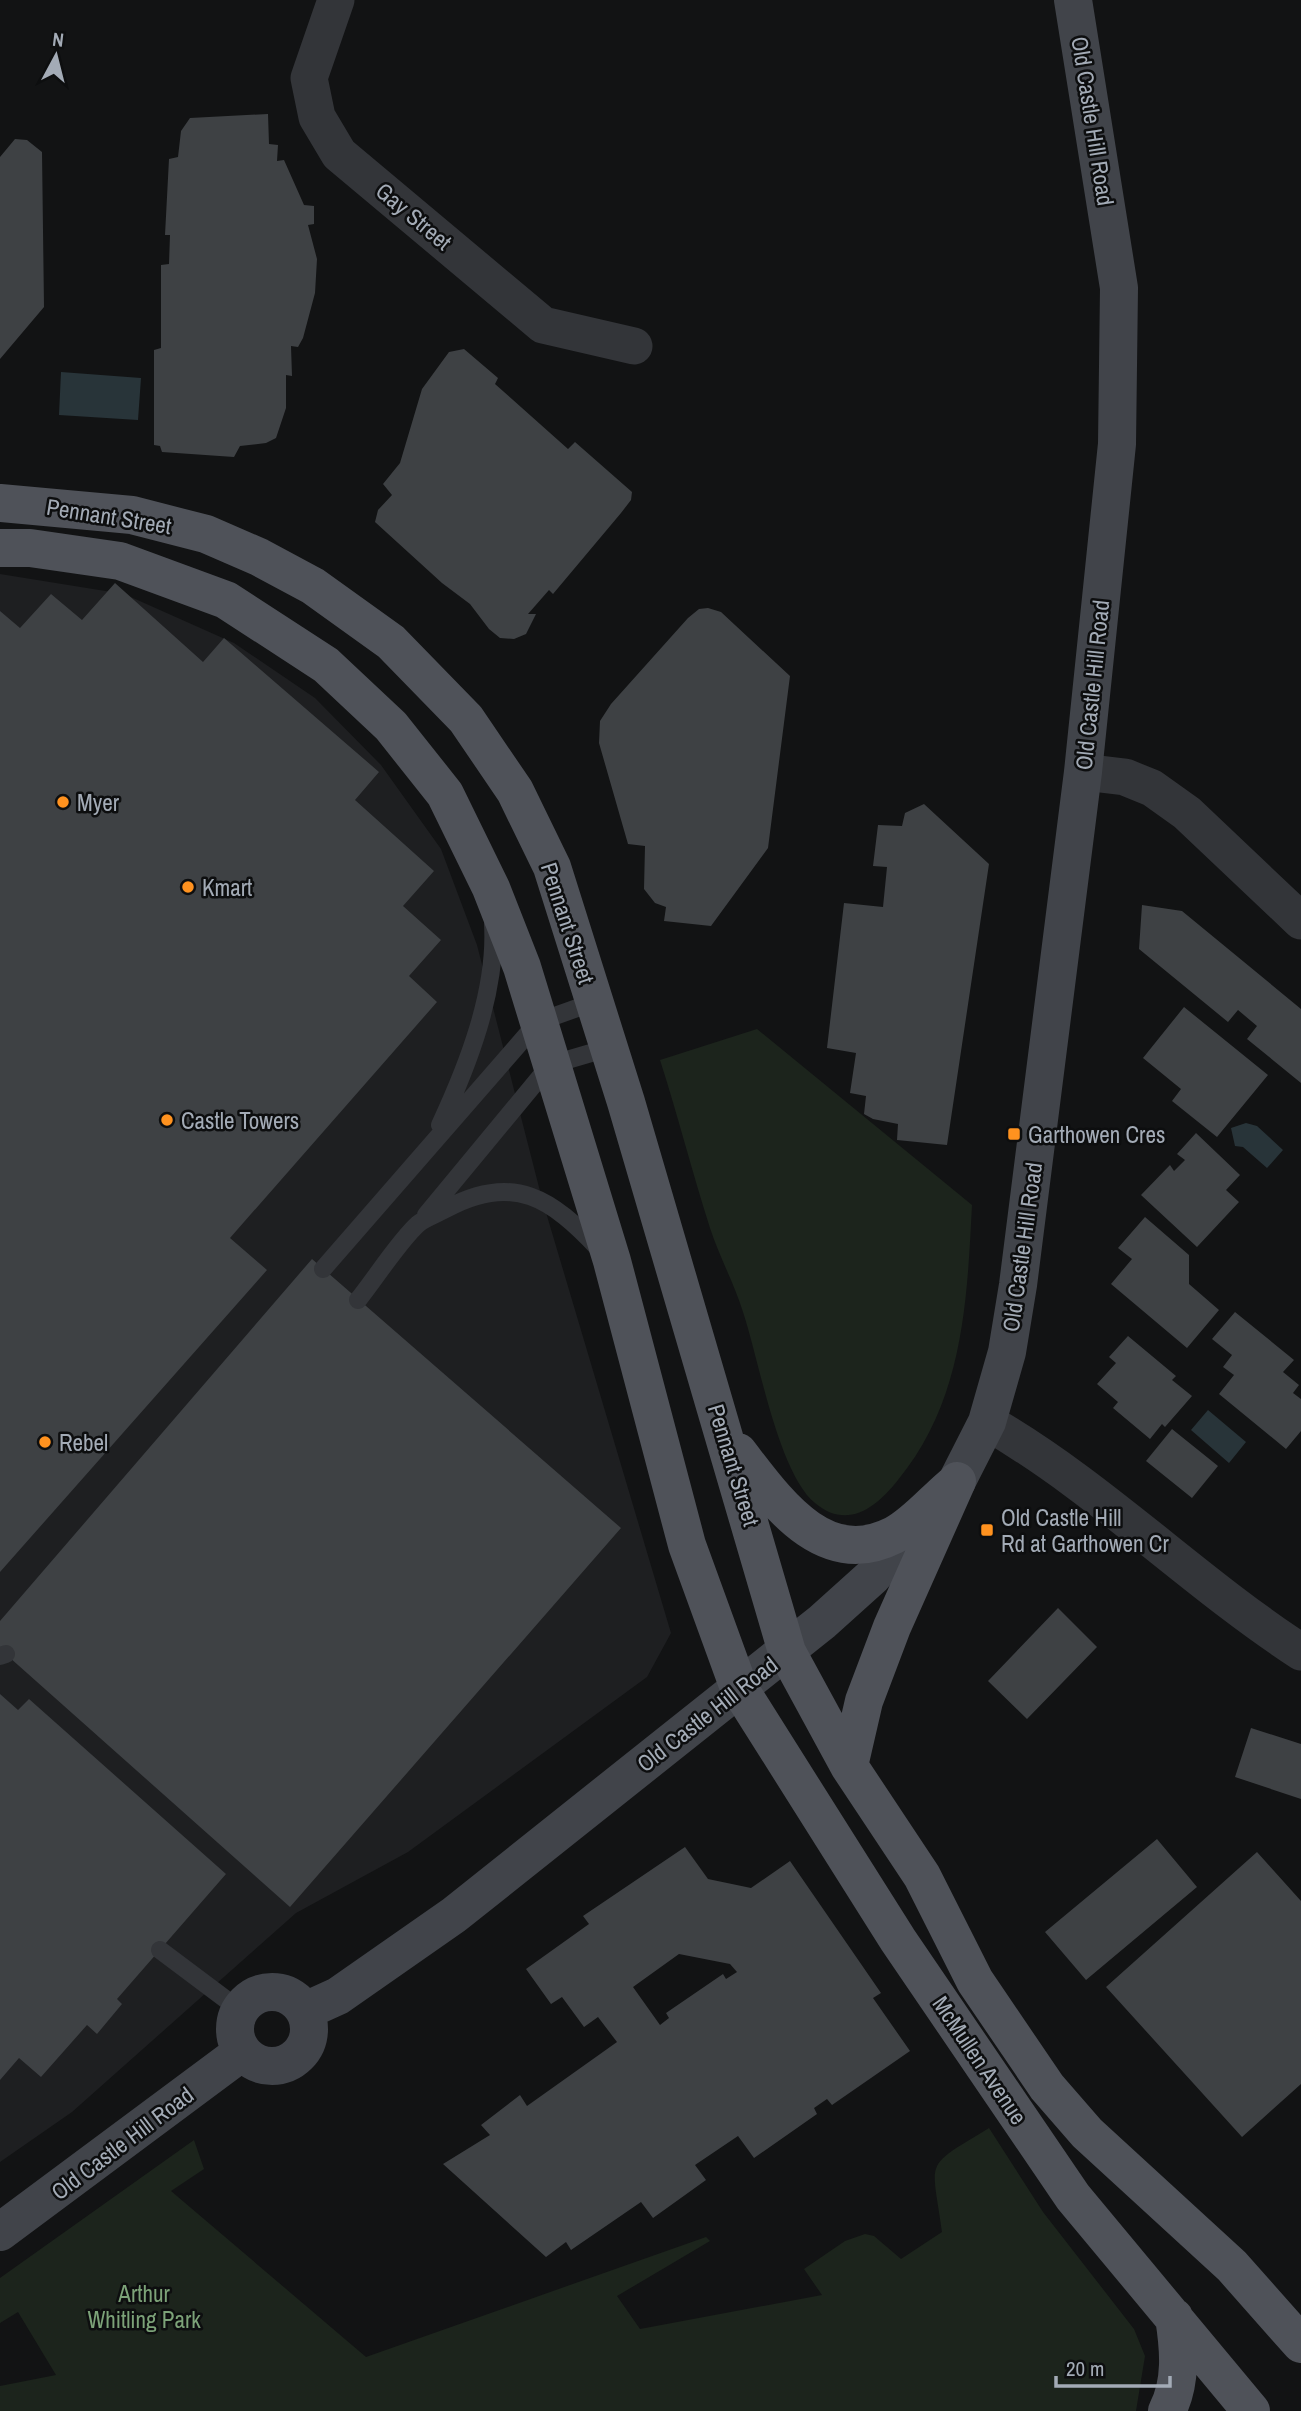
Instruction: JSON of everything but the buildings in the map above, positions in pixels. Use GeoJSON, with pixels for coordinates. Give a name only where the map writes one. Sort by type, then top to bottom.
{"type":"FeatureCollection","features":[{"type":"Feature","properties":{"kind":"main road","name":"Pennant Street"},"geometry":{"type":"LineString","coordinates":[[0,503],[132,515],[206,534],[259,557],[313,586],[391,642],[466,719],[515,791],[552,867],[724,1434],[787,1652]]}},
{"type":"Feature","properties":{"kind":"main road","name":"Pennant Street"},"geometry":{"type":"LineString","coordinates":[[0,548],[30,548],[120,561],[226,600],[326,665],[391,726],[445,794],[491,888],[522,967],[612,1261],[687,1545],[738,1688]]}},
{"type":"Feature","properties":{"kind":"main road"},"geometry":{"type":"LineString","coordinates":[[724,1434],[776,1501],[802,1525],[828,1540],[856,1548],[895,1535],[957,1481]]}},
{"type":"Feature","properties":{"kind":"main road"},"geometry":{"type":"LineString","coordinates":[[849,1766],[864,1701],[887,1639],[957,1481]]}},
{"type":"Feature","properties":{"kind":"main road","name":"McMullen Avenue"},"geometry":{"type":"LineString","coordinates":[[787,1652],[849,1766],[922,1876],[975,1981],[1046,2087],[1087,2133],[1232,2266],[1301,2344]]}},
{"type":"Feature","properties":{"kind":"main road","name":"McMullen Avenue"},"geometry":{"type":"LineString","coordinates":[[738,1688],[898,1940],[1073,2197],[1251,2411]]}},
{"type":"Feature","properties":{"kind":"main road"},"geometry":{"type":"LineString","coordinates":[[1167,2411],[1175,2389],[1178,2364],[1174,2318]]}},
{"type":"Feature","properties":{"kind":"street","name":"Gay Street"},"geometry":{"type":"LineString","coordinates":[[336,0],[309,78],[317,117],[339,154],[543,325],[634,346]]}},
{"type":"Feature","properties":{"kind":"street","name":"Old Castle Hill Road"},"geometry":{"type":"LineString","coordinates":[[305,2011],[338,1996],[454,1915],[738,1688],[787,1652],[872,1577],[957,1481],[987,1422],[1007,1352],[1020,1273],[1083,772],[1117,444],[1119,288],[1073,0]]}},
{"type":"Feature","properties":{"kind":"street"},"geometry":{"type":"LineString","coordinates":[[1083,772],[1125,777],[1152,788],[1187,813],[1301,920]]}},
{"type":"Feature","properties":{"kind":"street"},"geometry":{"type":"LineString","coordinates":[[987,1422],[1041,1453],[1245,1616],[1301,1652]]}},
{"type":"Feature","properties":{"kind":"street"},"geometry":{"type":"LineString","coordinates":[[268,1992],[289,1996],[305,2011],[309,2035],[298,2057],[275,2066],[251,2060],[243,2052],[234,2031],[240,2010],[247,2001],[268,1992]]}},
{"type":"Feature","properties":{"kind":"street","name":"Old Castle Hill Road"},"geometry":{"type":"LineString","coordinates":[[0,2232],[243,2052]]}},
{"type":"Feature","properties":{"kind":"lane"},"geometry":{"type":"LineString","coordinates":[[428,1150],[457,1088],[485,999],[494,939],[491,888]]}},
{"type":"Feature","properties":{"kind":"lane"},"geometry":{"type":"LineString","coordinates":[[323,1269],[538,1022],[594,1003]]}},
{"type":"Feature","properties":{"kind":"lane"},"geometry":{"type":"LineString","coordinates":[[358,1300],[550,1065],[608,1048]]}},
{"type":"Feature","properties":{"kind":"lane"},"geometry":{"type":"LineString","coordinates":[[418,1224],[470,1196],[510,1192],[542,1199],[570,1219],[612,1261]]}},
{"type":"Feature","properties":{"kind":"lane"},"geometry":{"type":"LineString","coordinates":[[160,1950],[240,2010]]}},
{"type":"Feature","properties":{"kind":"shaded area"},"geometry":{"type":"Polygon","coordinates":[[[61,372],[141,378],[138,420],[59,415],[61,372]]]}},
{"type":"Feature","properties":{"kind":"shaded area"},"geometry":{"type":"Polygon","coordinates":[[[0,574],[124,594],[234,643],[315,698],[381,765],[441,849],[477,945],[542,1199],[671,1633],[647,1677],[408,1852],[296,1913],[72,2112],[0,2162],[0,574]]]}},
{"type":"Feature","properties":{"kind":"shaded area"},"geometry":{"type":"Polygon","coordinates":[[[1246,1123],[1257,1126],[1283,1150],[1267,1168],[1243,1147],[1235,1146],[1231,1128],[1246,1123]]]}},
{"type":"Feature","properties":{"kind":"shaded area"},"geometry":{"type":"Polygon","coordinates":[[[1208,1410],[1246,1442],[1229,1463],[1191,1430],[1208,1410]]]}},
{"type":"Feature","properties":{"kind":"green space"},"geometry":{"type":"Polygon","coordinates":[[[757,1029],[972,1205],[964,1314],[949,1384],[920,1450],[898,1480],[871,1507],[850,1515],[838,1515],[815,1503],[802,1488],[790,1467],[771,1414],[743,1312],[710,1228],[660,1060],[757,1029]]]}},
{"type":"Feature","properties":{"kind":"green space","name":"Arthur Whitling Park"},"geometry":{"type":"Polygon","coordinates":[[[989,2128],[1043,2212],[1134,2329],[1145,2356],[1136,2411],[0,2411],[0,2386],[56,2375],[18,2312],[0,2323],[0,2278],[194,2140],[204,2169],[171,2191],[366,2357],[706,2237],[710,2241],[617,2296],[640,2329],[822,2295],[804,2269],[845,2241],[865,2234],[874,2236],[901,2259],[942,2232],[935,2177],[937,2167],[952,2151],[989,2128]]]}},
{"type":"Feature","properties":{"kind":"place","name":"Myer"},"geometry":{"type":"Point","coordinates":[63,802]}},
{"type":"Feature","properties":{"kind":"place","name":"Kmart"},"geometry":{"type":"Point","coordinates":[188,887]}},
{"type":"Feature","properties":{"kind":"place","name":"Castle Towers"},"geometry":{"type":"Point","coordinates":[167,1120]}},
{"type":"Feature","properties":{"kind":"place","name":"Garthowen Cres"},"geometry":{"type":"Point","coordinates":[1014,1134]}},
{"type":"Feature","properties":{"kind":"place","name":"Rebel"},"geometry":{"type":"Point","coordinates":[45,1442]}},
{"type":"Feature","properties":{"kind":"place","name":"Old Castle Hill Rd at Garthowen Cr"},"geometry":{"type":"Point","coordinates":[987,1530]}}]}
